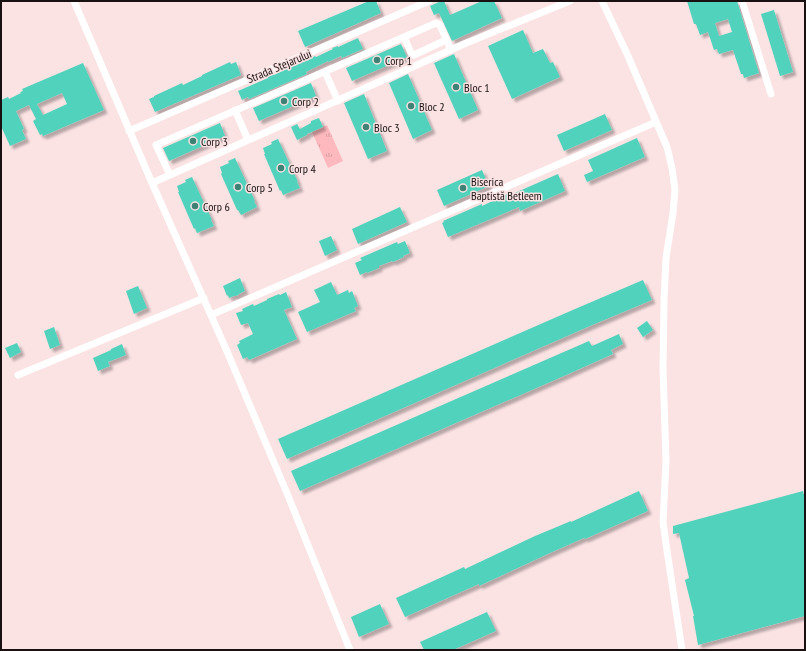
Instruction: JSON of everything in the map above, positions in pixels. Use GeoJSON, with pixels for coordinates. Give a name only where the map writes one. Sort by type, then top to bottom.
{"type":"FeatureCollection","features":[{"type":"Feature","properties":{"kind":"street"},"geometry":{"type":"LineString","coordinates":[[74,1],[129,131],[204,298],[289,498],[350,650]]}},
{"type":"Feature","properties":{"kind":"street","name":"Strada Stejarului"},"geometry":{"type":"LineString","coordinates":[[129,131],[429,1]]}},
{"type":"Feature","properties":{"kind":"street"},"geometry":{"type":"LineString","coordinates":[[152,183],[451,50],[570,1]]}},
{"type":"Feature","properties":{"kind":"street"},"geometry":{"type":"LineString","coordinates":[[602,1],[668,147],[675,190],[666,258],[665,279],[663,368],[666,461],[664,522],[682,650]]}},
{"type":"Feature","properties":{"kind":"street"},"geometry":{"type":"LineString","coordinates":[[742,1],[771,94]]}},
{"type":"Feature","properties":{"kind":"street"},"geometry":{"type":"LineString","coordinates":[[170,175],[156,145],[436,23],[440,25],[451,50]]}},
{"type":"Feature","properties":{"kind":"street"},"geometry":{"type":"LineString","coordinates":[[404,37],[412,54],[446,40]]}},
{"type":"Feature","properties":{"kind":"street"},"geometry":{"type":"LineString","coordinates":[[325,72],[338,101]]}},
{"type":"Feature","properties":{"kind":"street"},"geometry":{"type":"LineString","coordinates":[[235,110],[248,140]]}},
{"type":"Feature","properties":{"kind":"street"},"geometry":{"type":"LineString","coordinates":[[211,315],[656,122]]}},
{"type":"Feature","properties":{"kind":"street"},"geometry":{"type":"LineString","coordinates":[[18,375],[204,298]]}},
{"type":"Feature","properties":{"kind":"green space"},"geometry":{"type":"Polygon","coordinates":[[[327,125],[343,161],[328,168],[312,132],[327,125]]]}},
{"type":"Feature","properties":{"kind":"building"},"geometry":{"type":"Polygon","coordinates":[[[369,1],[376,1],[381,13],[305,47],[298,31],[369,1]]]}},
{"type":"Feature","properties":{"kind":"building"},"geometry":{"type":"Polygon","coordinates":[[[444,1],[450,15],[482,1],[494,1],[502,18],[452,41],[439,13],[434,15],[430,6],[444,1]]]}},
{"type":"Feature","properties":{"kind":"building"},"geometry":{"type":"Polygon","coordinates":[[[687,1],[737,1],[759,73],[744,78],[743,74],[741,74],[733,50],[719,54],[717,49],[714,50],[708,32],[700,35],[696,24],[694,24],[687,1]],[[728,19],[715,23],[719,36],[732,32],[728,19]]]}},
{"type":"Feature","properties":{"kind":"building"},"geometry":{"type":"Polygon","coordinates":[[[774,10],[793,72],[780,76],[761,14],[774,10]]]}},
{"type":"Feature","properties":{"kind":"building"},"geometry":{"type":"Polygon","coordinates":[[[523,30],[533,53],[543,49],[550,63],[553,62],[560,77],[512,99],[488,46],[523,30]]]}},
{"type":"Feature","properties":{"kind":"building"},"geometry":{"type":"Polygon","coordinates":[[[358,38],[363,49],[342,58],[341,56],[328,61],[306,72],[307,74],[249,99],[248,97],[242,100],[238,91],[268,78],[268,76],[274,75],[289,67],[295,66],[333,49],[332,48],[338,47],[358,38]]]}},
{"type":"Feature","properties":{"kind":"building","name":"Corp 1"},"geometry":{"type":"Polygon","coordinates":[[[401,44],[407,57],[352,81],[346,68],[401,44]]]}},
{"type":"Feature","properties":{"kind":"building","name":"Bloc 1"},"geometry":{"type":"Polygon","coordinates":[[[454,54],[478,110],[459,119],[434,63],[454,54]]]}},
{"type":"Feature","properties":{"kind":"building"},"geometry":{"type":"Polygon","coordinates":[[[230,62],[231,64],[236,62],[241,75],[155,112],[149,99],[182,83],[183,85],[230,62]]]}},
{"type":"Feature","properties":{"kind":"building"},"geometry":{"type":"Polygon","coordinates":[[[83,63],[104,110],[43,136],[42,134],[40,135],[33,121],[36,119],[29,105],[16,111],[24,129],[22,130],[26,139],[10,146],[1,126],[1,100],[8,97],[9,99],[21,93],[20,92],[23,91],[22,89],[83,63]],[[62,93],[37,104],[43,115],[67,104],[62,93]]]}},
{"type":"Feature","properties":{"kind":"building","name":"Bloc 2"},"geometry":{"type":"Polygon","coordinates":[[[408,74],[432,130],[413,139],[389,83],[408,74]]]}},
{"type":"Feature","properties":{"kind":"building","name":"Corp 2"},"geometry":{"type":"Polygon","coordinates":[[[311,83],[316,96],[259,121],[253,108],[311,83]]]}},
{"type":"Feature","properties":{"kind":"building","name":"Bloc 3"},"geometry":{"type":"Polygon","coordinates":[[[364,94],[387,151],[368,159],[344,103],[364,94]]]}},
{"type":"Feature","properties":{"kind":"building"},"geometry":{"type":"Polygon","coordinates":[[[605,114],[612,130],[564,151],[557,135],[605,114]]]}},
{"type":"Feature","properties":{"kind":"building"},"geometry":{"type":"Polygon","coordinates":[[[319,118],[323,127],[297,140],[291,127],[297,124],[300,129],[311,123],[311,121],[319,118]]]}},
{"type":"Feature","properties":{"kind":"building","name":"Corp 3"},"geometry":{"type":"Polygon","coordinates":[[[220,123],[225,136],[169,161],[163,148],[220,123]]]}},
{"type":"Feature","properties":{"kind":"building"},"geometry":{"type":"Polygon","coordinates":[[[637,138],[645,157],[587,182],[584,175],[593,171],[588,160],[637,138]]]}},
{"type":"Feature","properties":{"kind":"building","name":"Corp 4"},"geometry":{"type":"Polygon","coordinates":[[[278,139],[300,188],[283,195],[264,154],[263,148],[272,144],[271,142],[278,139]]]}},
{"type":"Feature","properties":{"kind":"building","name":"Corp 5"},"geometry":{"type":"Polygon","coordinates":[[[235,158],[257,207],[241,215],[237,210],[221,174],[220,167],[229,163],[228,161],[235,158]]]}},
{"type":"Feature","properties":{"kind":"building","name":"Biserica Baptistă Betleem"},"geometry":{"type":"Polygon","coordinates":[[[482,170],[489,186],[444,206],[437,190],[482,170]]]}},
{"type":"Feature","properties":{"kind":"building"},"geometry":{"type":"Polygon","coordinates":[[[558,174],[565,191],[520,211],[519,207],[448,237],[442,223],[444,222],[443,221],[482,204],[482,206],[507,194],[510,195],[558,174]]]}},
{"type":"Feature","properties":{"kind":"building","name":"Corp 6"},"geometry":{"type":"Polygon","coordinates":[[[192,177],[214,226],[197,233],[178,192],[177,186],[186,182],[185,180],[192,177]]]}},
{"type":"Feature","properties":{"kind":"building"},"geometry":{"type":"Polygon","coordinates":[[[400,207],[407,222],[358,244],[352,229],[400,207]]]}},
{"type":"Feature","properties":{"kind":"building"},"geometry":{"type":"Polygon","coordinates":[[[331,236],[337,250],[325,256],[319,241],[331,236]]]}},
{"type":"Feature","properties":{"kind":"building"},"geometry":{"type":"Polygon","coordinates":[[[405,241],[410,253],[393,262],[392,261],[379,266],[379,268],[360,275],[355,263],[362,260],[360,258],[397,242],[398,244],[405,241]]]}},
{"type":"Feature","properties":{"kind":"building"},"geometry":{"type":"Polygon","coordinates":[[[240,278],[245,291],[229,298],[223,286],[240,278]]]}},
{"type":"Feature","properties":{"kind":"building"},"geometry":{"type":"Polygon","coordinates":[[[643,280],[652,300],[287,459],[278,439],[643,280]]]}},
{"type":"Feature","properties":{"kind":"building"},"geometry":{"type":"Polygon","coordinates":[[[331,282],[337,295],[348,290],[349,293],[352,291],[358,306],[354,308],[356,311],[307,332],[298,312],[320,302],[314,290],[331,282]]]}},
{"type":"Feature","properties":{"kind":"building"},"geometry":{"type":"Polygon","coordinates":[[[138,286],[147,308],[134,314],[126,291],[138,286]]]}},
{"type":"Feature","properties":{"kind":"building"},"geometry":{"type":"Polygon","coordinates":[[[286,292],[292,307],[284,310],[297,339],[249,360],[247,357],[243,359],[237,345],[240,343],[239,341],[253,334],[248,323],[241,325],[236,313],[243,311],[242,309],[253,304],[254,306],[267,299],[286,292]]]}},
{"type":"Feature","properties":{"kind":"building"},"geometry":{"type":"Polygon","coordinates":[[[647,321],[653,330],[643,337],[637,328],[647,321]]]}},
{"type":"Feature","properties":{"kind":"building"},"geometry":{"type":"Polygon","coordinates":[[[54,327],[60,345],[50,349],[44,331],[54,327]]]}},
{"type":"Feature","properties":{"kind":"building"},"geometry":{"type":"Polygon","coordinates":[[[619,334],[623,344],[611,350],[613,354],[300,491],[291,471],[589,341],[592,346],[619,334]]]}},
{"type":"Feature","properties":{"kind":"building"},"geometry":{"type":"Polygon","coordinates":[[[17,343],[21,352],[10,358],[5,348],[17,343]]]}},
{"type":"Feature","properties":{"kind":"building"},"geometry":{"type":"Polygon","coordinates":[[[122,344],[126,355],[108,362],[110,366],[98,371],[93,358],[122,344]]]}},
{"type":"Feature","properties":{"kind":"building"},"geometry":{"type":"Polygon","coordinates":[[[639,491],[648,511],[405,617],[396,598],[464,567],[465,569],[535,536],[571,522],[639,491]]]}},
{"type":"Feature","properties":{"kind":"building"},"geometry":{"type":"Polygon","coordinates":[[[803,491],[805,499],[805,616],[698,645],[694,616],[685,580],[689,578],[679,533],[673,534],[673,526],[803,491]]]}},
{"type":"Feature","properties":{"kind":"building"},"geometry":{"type":"Polygon","coordinates":[[[380,604],[389,624],[359,637],[351,617],[380,604]]]}},
{"type":"Feature","properties":{"kind":"building"},"geometry":{"type":"Polygon","coordinates":[[[487,612],[496,631],[453,650],[424,650],[420,642],[487,612]]]}},
{"type":"Feature","properties":{"kind":"place","name":"Corp 1"},"geometry":{"type":"Point","coordinates":[377,60]}},
{"type":"Feature","properties":{"kind":"place","name":"Bloc 1"},"geometry":{"type":"Point","coordinates":[456,87]}},
{"type":"Feature","properties":{"kind":"place","name":"Corp 2"},"geometry":{"type":"Point","coordinates":[284,101]}},
{"type":"Feature","properties":{"kind":"place","name":"Bloc 2"},"geometry":{"type":"Point","coordinates":[411,106]}},
{"type":"Feature","properties":{"kind":"place","name":"Bloc 3"},"geometry":{"type":"Point","coordinates":[366,127]}},
{"type":"Feature","properties":{"kind":"place","name":"Corp 3"},"geometry":{"type":"Point","coordinates":[193,141]}},
{"type":"Feature","properties":{"kind":"place","name":"Corp 4"},"geometry":{"type":"Point","coordinates":[281,168]}},
{"type":"Feature","properties":{"kind":"place","name":"Corp 5"},"geometry":{"type":"Point","coordinates":[238,187]}},
{"type":"Feature","properties":{"kind":"place","name":"Biserica Baptistă Betleem"},"geometry":{"type":"Point","coordinates":[463,188]}},
{"type":"Feature","properties":{"kind":"place","name":"Corp 6"},"geometry":{"type":"Point","coordinates":[195,206]}}]}
